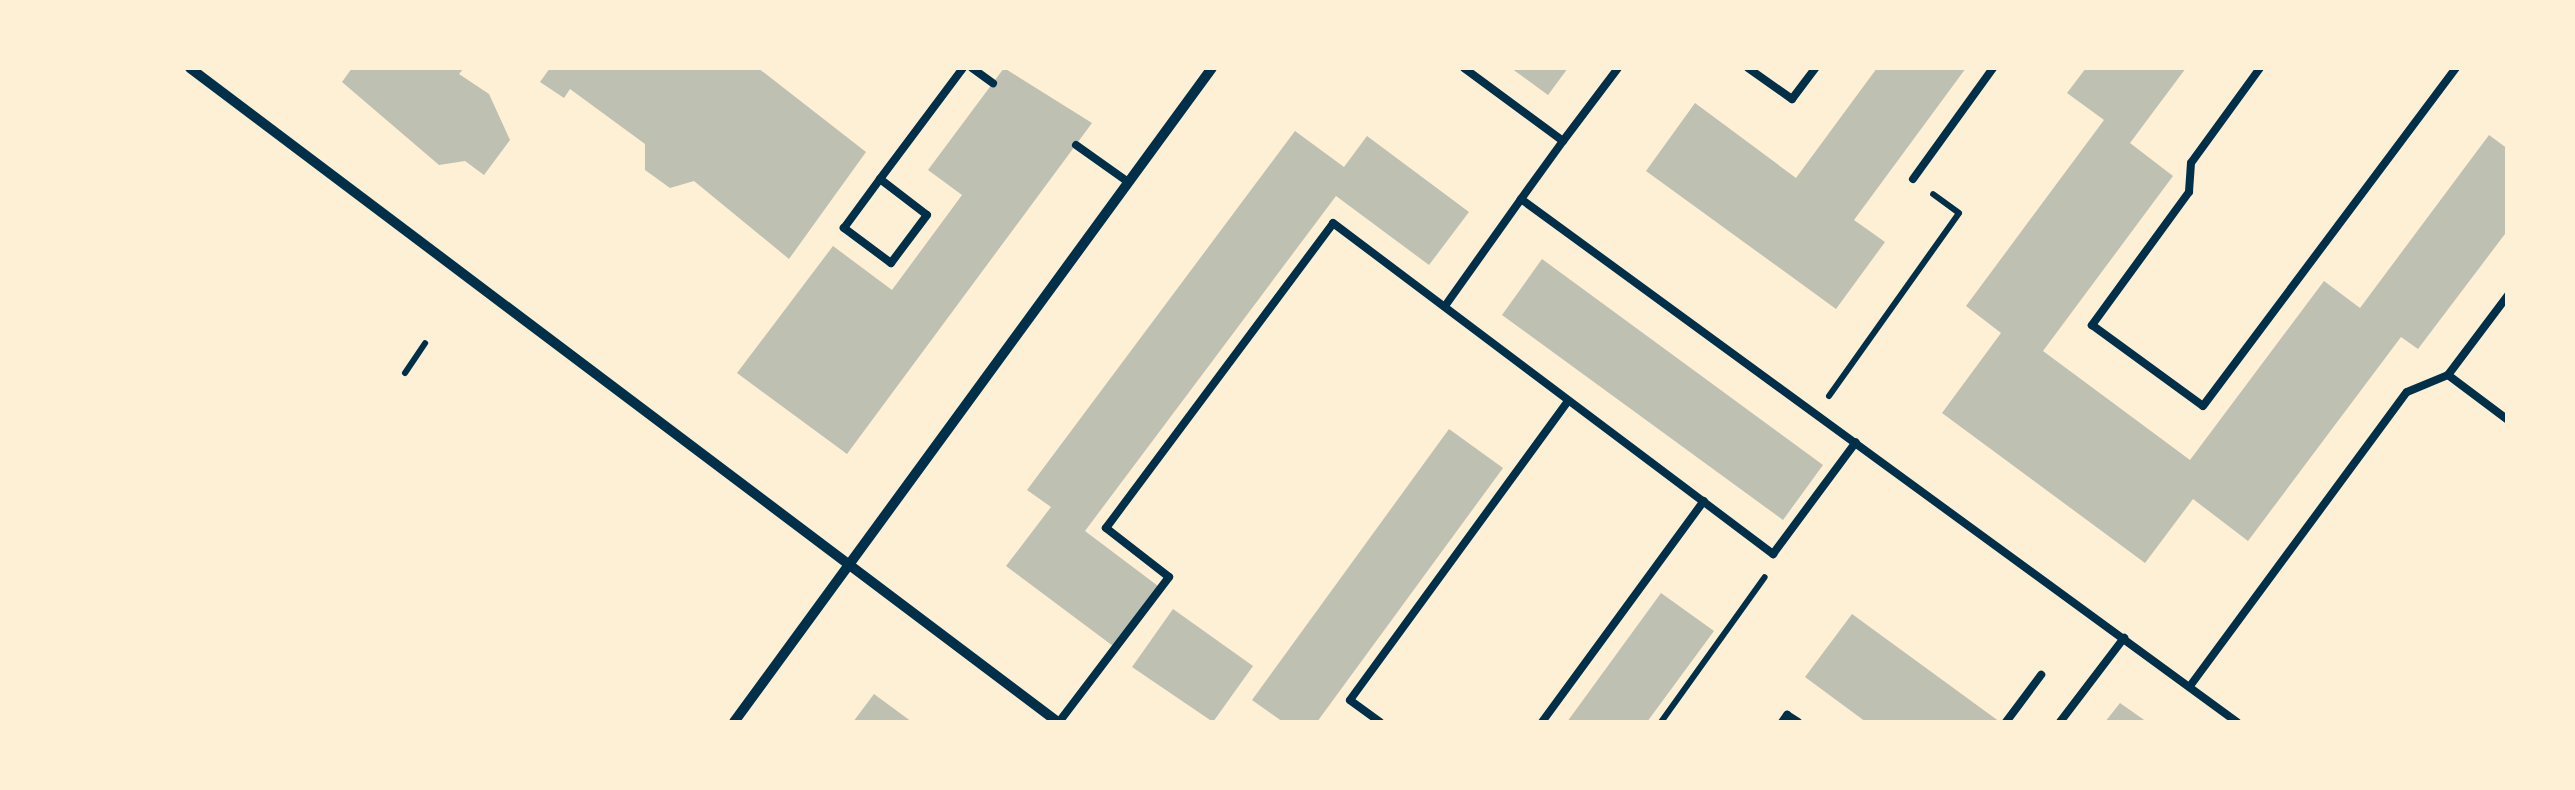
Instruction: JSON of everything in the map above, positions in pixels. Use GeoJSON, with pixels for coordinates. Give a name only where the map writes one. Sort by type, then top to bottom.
{"type":"FeatureCollection","features":[{"type":"Feature","properties":{"kind":"street"},"geometry":{"type":"LineString","coordinates":[[192,68],[1058,722]]}},
{"type":"Feature","properties":{"kind":"street"},"geometry":{"type":"LineString","coordinates":[[734,722],[1212,68]]}},
{"type":"Feature","properties":{"kind":"lane"},"geometry":{"type":"LineString","coordinates":[[880,180],[927,214],[891,263],[844,228],[962,68]]}},
{"type":"Feature","properties":{"kind":"lane"},"geometry":{"type":"LineString","coordinates":[[972,68],[993,83]]}},
{"type":"Feature","properties":{"kind":"lane"},"geometry":{"type":"LineString","coordinates":[[1464,68],[1563,141]]}},
{"type":"Feature","properties":{"kind":"lane"},"geometry":{"type":"LineString","coordinates":[[1445,306],[1618,68]]}},
{"type":"Feature","properties":{"kind":"lane"},"geometry":{"type":"LineString","coordinates":[[1748,68],[1792,99],[1816,68]]}},
{"type":"Feature","properties":{"kind":"lane"},"geometry":{"type":"LineString","coordinates":[[1913,179],[1993,68]]}},
{"type":"Feature","properties":{"kind":"lane"},"geometry":{"type":"LineString","coordinates":[[2260,68],[2191,164],[2189,192],[2092,325],[2203,406],[2456,68]]}},
{"type":"Feature","properties":{"kind":"lane"},"geometry":{"type":"LineString","coordinates":[[1076,145],[1128,182]]}},
{"type":"Feature","properties":{"kind":"lane"},"geometry":{"type":"LineString","coordinates":[[1521,199],[2237,722]]}},
{"type":"Feature","properties":{"kind":"lane"},"geometry":{"type":"LineString","coordinates":[[1058,722],[1169,576],[1106,528],[1333,223],[1773,554],[1856,442]]}},
{"type":"Feature","properties":{"kind":"lane"},"geometry":{"type":"LineString","coordinates":[[2190,686],[2407,392],[2448,375],[2508,295]]}},
{"type":"Feature","properties":{"kind":"lane"},"geometry":{"type":"LineString","coordinates":[[2448,375],[2508,420]]}},
{"type":"Feature","properties":{"kind":"lane"},"geometry":{"type":"LineString","coordinates":[[1380,722],[1350,700],[1567,402]]}},
{"type":"Feature","properties":{"kind":"lane"},"geometry":{"type":"LineString","coordinates":[[1542,722],[1704,501]]}},
{"type":"Feature","properties":{"kind":"lane"},"geometry":{"type":"LineString","coordinates":[[2060,722],[2124,638]]}},
{"type":"Feature","properties":{"kind":"lane"},"geometry":{"type":"LineString","coordinates":[[2006,722],[2041,675]]}},
{"type":"Feature","properties":{"kind":"lane"},"geometry":{"type":"LineString","coordinates":[[1782,722],[1788,715],[1798,722]]}},
{"type":"Feature","properties":{"kind":"path"},"geometry":{"type":"LineString","coordinates":[[1817,413],[1960,213],[1913,179]]}},
{"type":"Feature","properties":{"kind":"path"},"geometry":{"type":"LineString","coordinates":[[405,373],[424,344]]}},
{"type":"Feature","properties":{"kind":"path"},"geometry":{"type":"LineString","coordinates":[[1661,722],[1762,586],[1773,554]]}},
{"type":"Feature","properties":{"kind":"building"},"geometry":{"type":"Polygon","coordinates":[[[352,68],[464,68],[459,74],[489,94],[510,140],[484,175],[465,161],[439,165],[342,82],[352,68]]]}},
{"type":"Feature","properties":{"kind":"building"},"geometry":{"type":"Polygon","coordinates":[[[550,68],[758,68],[866,152],[789,259],[694,181],[670,188],[645,170],[645,144],[570,89],[564,98],[540,82],[550,68]]]}},
{"type":"Feature","properties":{"kind":"building"},"geometry":{"type":"Polygon","coordinates":[[[1004,68],[1092,123],[847,454],[737,373],[833,246],[892,290],[962,195],[928,170],[1004,68]]]}},
{"type":"Feature","properties":{"kind":"building"},"geometry":{"type":"Polygon","coordinates":[[[1511,68],[1568,68],[1548,95],[1511,68]]]}},
{"type":"Feature","properties":{"kind":"building"},"geometry":{"type":"Polygon","coordinates":[[[1877,68],[1966,68],[1854,220],[1885,242],[1836,309],[1646,171],[1695,103],[1796,178],[1877,68]]]}},
{"type":"Feature","properties":{"kind":"building"},"geometry":{"type":"Polygon","coordinates":[[[2086,68],[2186,68],[2130,143],[2173,176],[2043,351],[2190,460],[2324,281],[2360,308],[2489,135],[2508,149],[2508,230],[2418,349],[2401,337],[2248,541],[2193,499],[2145,563],[1942,413],[2001,333],[1966,306],[2104,120],[2067,93],[2086,68]]]}},
{"type":"Feature","properties":{"kind":"building"},"geometry":{"type":"Polygon","coordinates":[[[1295,131],[1344,167],[1367,136],[1469,212],[1429,265],[1336,196],[1085,531],[1158,586],[1113,646],[1006,566],[1051,507],[1027,490],[1295,131]]]}},
{"type":"Feature","properties":{"kind":"building"},"geometry":{"type":"Polygon","coordinates":[[[1542,259],[1823,465],[1783,520],[1502,315],[1542,259]]]}},
{"type":"Feature","properties":{"kind":"building"},"geometry":{"type":"Polygon","coordinates":[[[1449,429],[1503,468],[1317,722],[1283,722],[1252,700],[1449,429]]]}},
{"type":"Feature","properties":{"kind":"building"},"geometry":{"type":"Polygon","coordinates":[[[1661,593],[1714,631],[1647,722],[1567,722],[1661,593]]]}},
{"type":"Feature","properties":{"kind":"building"},"geometry":{"type":"Polygon","coordinates":[[[1173,609],[1253,666],[1213,722],[1132,667],[1173,609]]]}},
{"type":"Feature","properties":{"kind":"building"},"geometry":{"type":"Polygon","coordinates":[[[1852,614],[2000,722],[1866,722],[1805,677],[1852,614]]]}},
{"type":"Feature","properties":{"kind":"building"},"geometry":{"type":"Polygon","coordinates":[[[874,694],[912,722],[853,722],[874,694]]]}},
{"type":"Feature","properties":{"kind":"building"},"geometry":{"type":"Polygon","coordinates":[[[2120,703],[2147,722],[2105,722],[2120,703]]]}}]}
